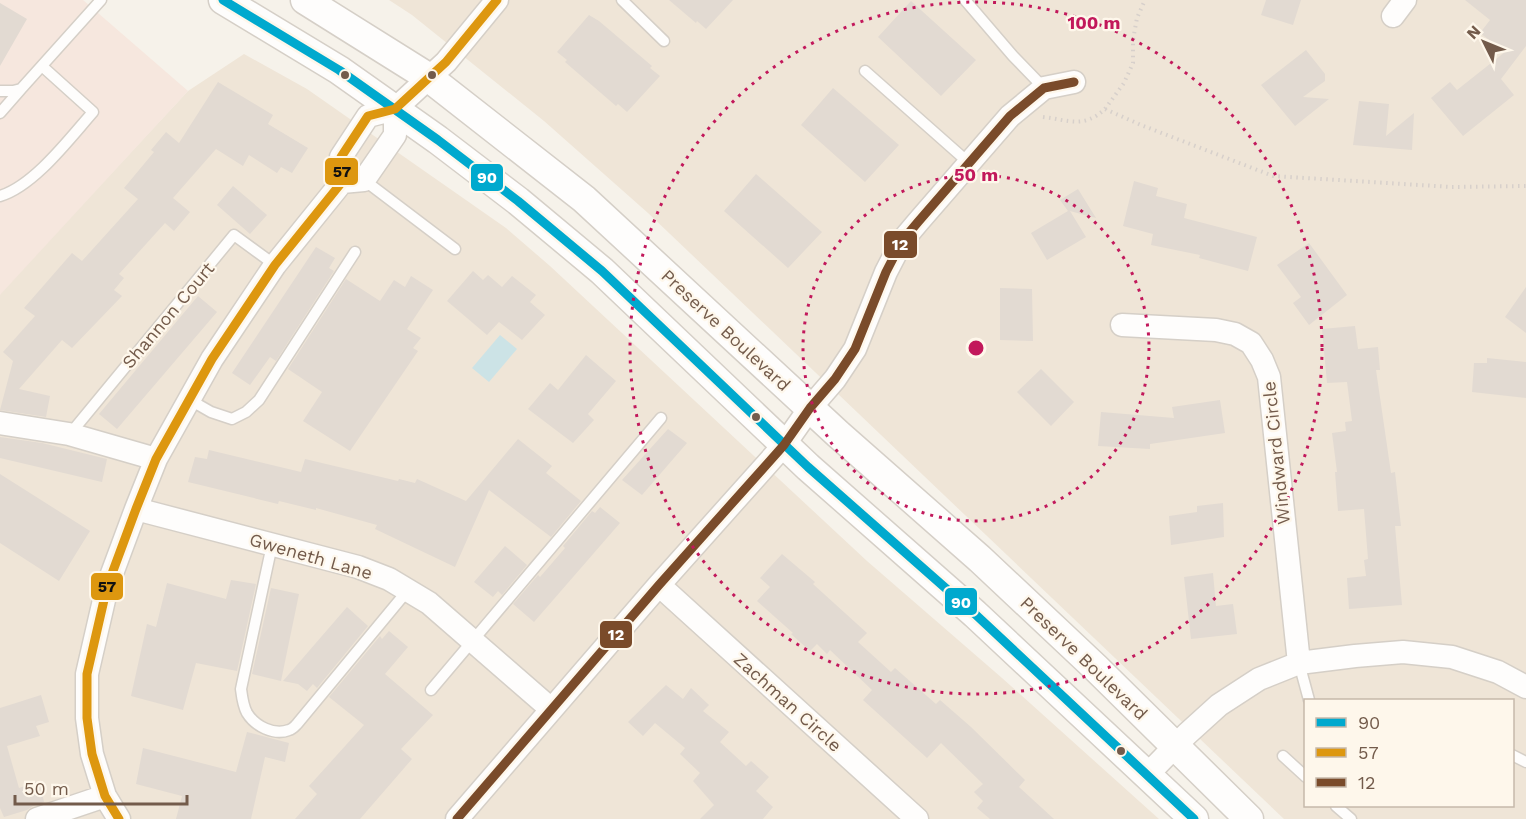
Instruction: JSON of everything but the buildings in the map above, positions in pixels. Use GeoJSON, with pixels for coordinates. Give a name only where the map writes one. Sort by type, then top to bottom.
{"type":"FeatureCollection","features":[{"type":"Feature","properties":{"kind":"street"},"geometry":{"type":"LineString","coordinates":[[223,0],[339,70],[395,109],[491,180],[602,271],[784,444],[975,614],[1194,819]]}},
{"type":"Feature","properties":{"kind":"street","name":"Preserve Boulevard"},"geometry":{"type":"LineString","coordinates":[[305,0],[428,77],[584,199],[810,408],[981,559],[1249,819]]}},
{"type":"Feature","properties":{"kind":"street"},"geometry":{"type":"LineString","coordinates":[[353,181],[341,158],[368,116],[395,109],[446,62],[497,0]]}},
{"type":"Feature","properties":{"kind":"street"},"geometry":{"type":"LineString","coordinates":[[457,819],[784,444],[835,379],[855,348],[886,272],[902,241],[936,200],[1010,116],[1044,88],[1074,82]]}},
{"type":"Feature","properties":{"kind":"street"},"geometry":{"type":"LineString","coordinates":[[118,819],[105,796],[92,754],[87,718],[87,674],[107,587],[136,509],[156,459],[212,359],[275,265],[395,135],[395,109]]}},
{"type":"Feature","properties":{"kind":"street","name":"Windward Circle"},"geometry":{"type":"LineString","coordinates":[[1122,325],[1216,330],[1234,334],[1251,344],[1262,360],[1269,376],[1299,663]]}},
{"type":"Feature","properties":{"kind":"street"},"geometry":{"type":"LineString","coordinates":[[0,423],[69,434],[156,459]]}},
{"type":"Feature","properties":{"kind":"street","name":"Gweneth Lane"},"geometry":{"type":"LineString","coordinates":[[136,509],[358,567],[389,579],[429,603],[551,709]]}},
{"type":"Feature","properties":{"kind":"street","name":"Zachman Circle"},"geometry":{"type":"LineString","coordinates":[[659,585],[917,819]]}},
{"type":"Feature","properties":{"kind":"street"},"geometry":{"type":"LineString","coordinates":[[1146,775],[1219,705],[1259,679],[1299,663],[1403,652],[1452,657],[1498,672],[1526,687]]}},
{"type":"Feature","properties":{"kind":"street"},"geometry":{"type":"LineString","coordinates":[[37,819],[105,796]]}},
{"type":"Feature","properties":{"kind":"lane"},"geometry":{"type":"LineString","coordinates":[[0,113],[101,0]]}},
{"type":"Feature","properties":{"kind":"lane"},"geometry":{"type":"LineString","coordinates":[[622,0],[664,41]]}},
{"type":"Feature","properties":{"kind":"lane"},"geometry":{"type":"LineString","coordinates":[[965,0],[1044,88]]}},
{"type":"Feature","properties":{"kind":"lane"},"geometry":{"type":"LineString","coordinates":[[0,196],[26,182],[48,163],[93,112],[43,67]]}},
{"type":"Feature","properties":{"kind":"lane"},"geometry":{"type":"LineString","coordinates":[[865,71],[970,164]]}},
{"type":"Feature","properties":{"kind":"lane"},"geometry":{"type":"LineString","coordinates":[[0,91],[21,89]]}},
{"type":"Feature","properties":{"kind":"lane"},"geometry":{"type":"LineString","coordinates":[[353,181],[456,249]]}},
{"type":"Feature","properties":{"kind":"lane","name":"Shannon Court"},"geometry":{"type":"LineString","coordinates":[[69,434],[234,236],[275,265]]}},
{"type":"Feature","properties":{"kind":"lane"},"geometry":{"type":"LineString","coordinates":[[190,400],[211,412],[232,419],[246,412],[260,400],[355,252]]}},
{"type":"Feature","properties":{"kind":"lane"},"geometry":{"type":"LineString","coordinates":[[430,690],[661,418]]}},
{"type":"Feature","properties":{"kind":"lane"},"geometry":{"type":"LineString","coordinates":[[272,545],[241,689],[246,711],[253,721],[264,729],[289,730],[297,724],[408,590]]}},
{"type":"Feature","properties":{"kind":"lane"},"geometry":{"type":"LineString","coordinates":[[1299,663],[1309,699]]}},
{"type":"Feature","properties":{"kind":"lane"},"geometry":{"type":"LineString","coordinates":[[1283,756],[1304,776]]}},
{"type":"Feature","properties":{"kind":"lane"},"geometry":{"type":"LineString","coordinates":[[1337,807],[1351,819]]}},
{"type":"Feature","properties":{"kind":"path"},"geometry":{"type":"LineString","coordinates":[[1040,117],[1082,122],[1095,118],[1105,110],[1124,83],[1133,63],[1133,40],[1137,18],[1145,0]]}},
{"type":"Feature","properties":{"kind":"path"},"geometry":{"type":"LineString","coordinates":[[1105,110],[1274,176],[1452,187],[1526,186]]}},
{"type":"Feature","properties":{"kind":"shaded area"},"geometry":{"type":"Polygon","coordinates":[[[0,0],[83,0],[188,91],[0,295],[0,0]]]}},
{"type":"Feature","properties":{"kind":"shaded area"},"geometry":{"type":"Polygon","coordinates":[[[389,0],[1526,0],[1526,819],[1284,819],[648,213],[544,121],[412,15],[389,0]]]}},
{"type":"Feature","properties":{"kind":"shaded area"},"geometry":{"type":"Polygon","coordinates":[[[244,54],[307,89],[506,228],[550,266],[867,561],[1159,819],[0,819],[0,293],[188,91],[244,54]]]}},
{"type":"Feature","properties":{"kind":"water"},"geometry":{"type":"Polygon","coordinates":[[[500,335],[517,349],[489,382],[472,368],[500,335]]]}},
{"type":"Feature","properties":{"kind":"transit line","name":"90"},"geometry":{"type":"LineString","coordinates":[[223,0],[339,70],[438,140],[518,201],[602,271],[808,467],[975,614],[1194,819]]}},
{"type":"Feature","properties":{"kind":"transit line","name":"57"},"geometry":{"type":"LineString","coordinates":[[119,819],[105,796],[92,754],[87,718],[87,674],[107,587],[156,459],[212,359],[275,265],[342,182],[341,157],[368,116],[395,109],[446,62],[497,0]]}},
{"type":"Feature","properties":{"kind":"transit line","name":"12"},"geometry":{"type":"LineString","coordinates":[[457,819],[659,585],[784,445],[810,408],[835,379],[855,349],[886,272],[902,241],[1010,116],[1044,88],[1074,82]]}}]}
